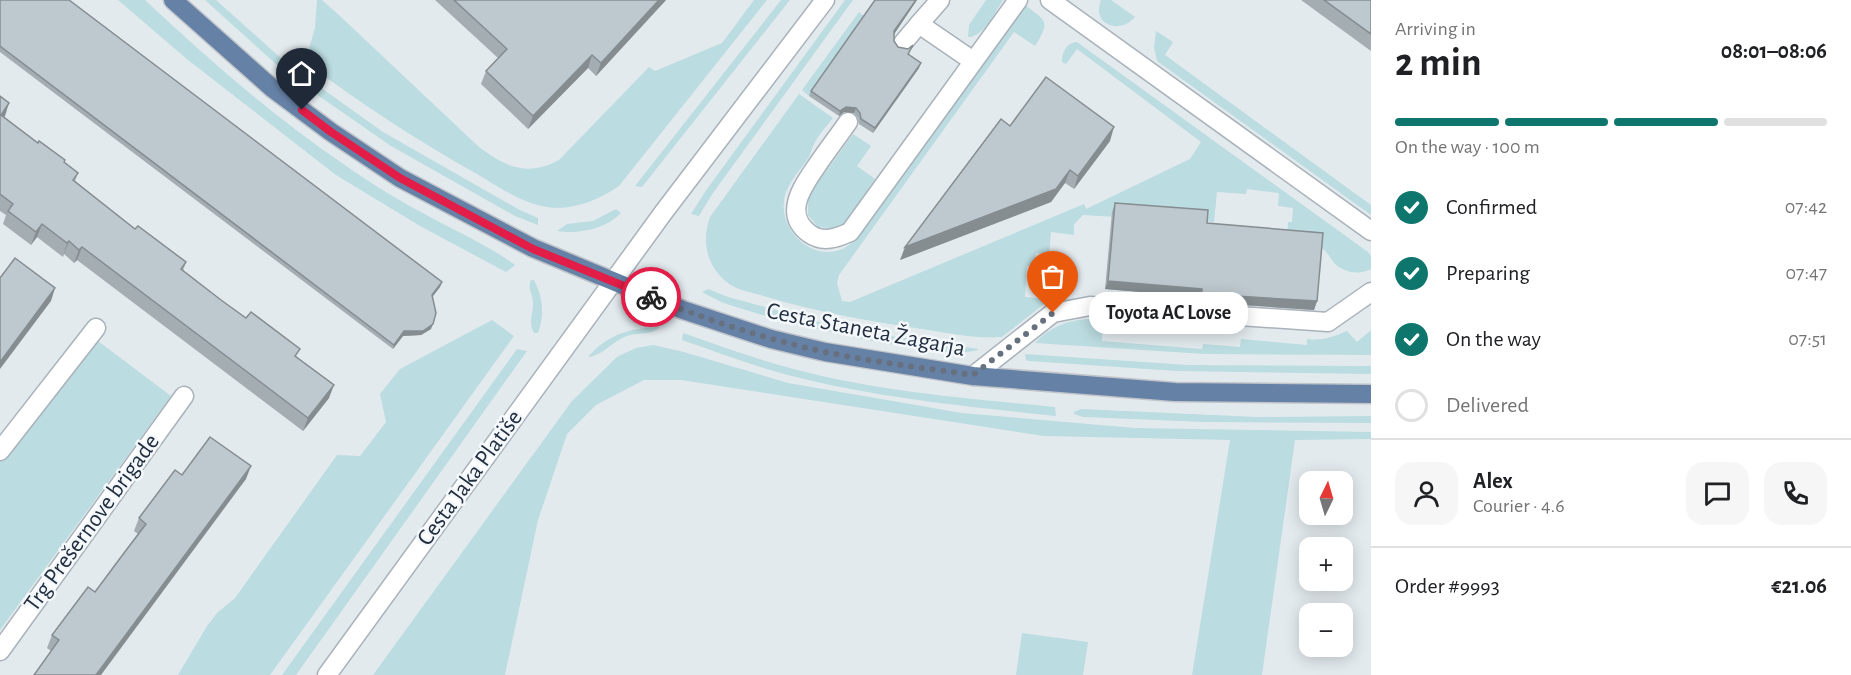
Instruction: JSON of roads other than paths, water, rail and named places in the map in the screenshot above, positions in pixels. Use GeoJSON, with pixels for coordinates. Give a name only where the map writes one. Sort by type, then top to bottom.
{"type":"FeatureCollection","features":[{"type":"Feature","properties":{"kind":"main road","name":"Cesta Staneta Žagarja"},"geometry":{"type":"LineString","coordinates":[[173,0],[273,88],[331,132],[400,178],[533,249],[683,310],[771,339],[885,363],[973,375],[1175,392],[1371,394]]}},
{"type":"Feature","properties":{"kind":"street"},"geometry":{"type":"LineString","coordinates":[[613,282],[825,0]]}},
{"type":"Feature","properties":{"kind":"street"},"geometry":{"type":"LineString","coordinates":[[903,43],[940,0]]}},
{"type":"Feature","properties":{"kind":"street"},"geometry":{"type":"LineString","coordinates":[[848,122],[800,190],[796,204],[797,216],[801,225],[811,235],[823,239],[837,238],[850,232],[1018,0]]}},
{"type":"Feature","properties":{"kind":"street"},"geometry":{"type":"LineString","coordinates":[[1050,0],[1371,231]]}},
{"type":"Feature","properties":{"kind":"street"},"geometry":{"type":"LineString","coordinates":[[919,24],[973,61]]}},
{"type":"Feature","properties":{"kind":"street","name":"Cesta Jaka Platiše"},"geometry":{"type":"LineString","coordinates":[[327,675],[613,282]]}},
{"type":"Feature","properties":{"kind":"street"},"geometry":{"type":"LineString","coordinates":[[973,375],[1053,313],[1090,306],[1328,322],[1371,292]]}},
{"type":"Feature","properties":{"kind":"street"},"geometry":{"type":"LineString","coordinates":[[0,451],[96,328]]}},
{"type":"Feature","properties":{"kind":"street","name":"Trg Prešernove brigade"},"geometry":{"type":"LineString","coordinates":[[0,651],[184,396]]}},
{"type":"Feature","properties":{"kind":"place","name":"Toyota AC Lovse"},"geometry":{"type":"Point","coordinates":[1053,313]}}]}
